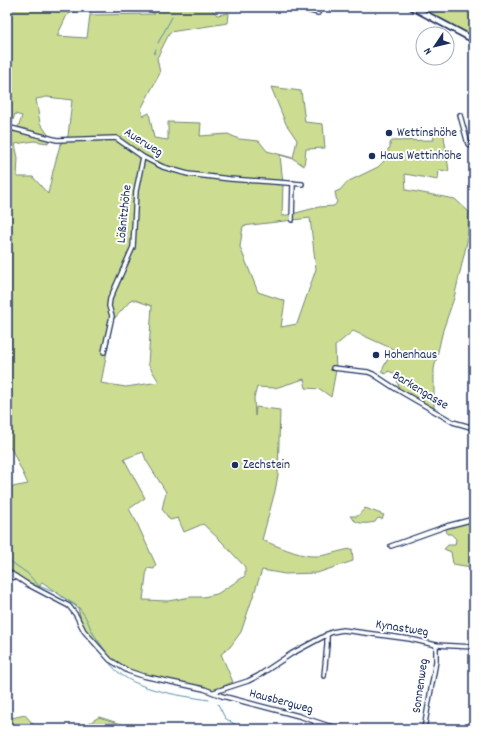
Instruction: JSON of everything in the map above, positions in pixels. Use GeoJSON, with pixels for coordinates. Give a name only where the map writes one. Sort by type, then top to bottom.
{"type":"FeatureCollection","features":[{"type":"Feature","properties":{"kind":"street"},"geometry":{"type":"LineString","coordinates":[[296,7],[318,13]]}},
{"type":"Feature","properties":{"kind":"street"},"geometry":{"type":"LineString","coordinates":[[412,7],[474,40]]}},
{"type":"Feature","properties":{"kind":"street"},"geometry":{"type":"LineString","coordinates":[[460,115],[468,144],[474,148]]}},
{"type":"Feature","properties":{"kind":"street","name":"Auerweg"},"geometry":{"type":"LineString","coordinates":[[7,127],[57,140],[116,138],[143,157],[163,167],[188,174],[230,179],[302,184]]}},
{"type":"Feature","properties":{"kind":"street","name":"Lößnitzhöhe"},"geometry":{"type":"LineString","coordinates":[[104,352],[112,316],[109,306],[110,299],[133,247],[136,191],[143,157]]}},
{"type":"Feature","properties":{"kind":"street"},"geometry":{"type":"LineString","coordinates":[[292,220],[294,183]]}},
{"type":"Feature","properties":{"kind":"street","name":"Barkengasse"},"geometry":{"type":"LineString","coordinates":[[333,368],[368,372],[373,374],[454,422],[474,428]]}},
{"type":"Feature","properties":{"kind":"street"},"geometry":{"type":"LineString","coordinates":[[391,546],[447,526],[474,519]]}},
{"type":"Feature","properties":{"kind":"street","name":"Hausbergweg"},"geometry":{"type":"LineString","coordinates":[[7,571],[69,606],[73,610],[84,631],[110,660],[120,667],[142,676],[204,689],[222,696],[344,729]]}},
{"type":"Feature","properties":{"kind":"street"},"geometry":{"type":"LineString","coordinates":[[7,577],[16,577]]}},
{"type":"Feature","properties":{"kind":"street","name":"Kynastweg"},"geometry":{"type":"LineString","coordinates":[[214,692],[253,679],[291,654],[327,634],[343,630],[410,639],[436,645],[474,646]]}},
{"type":"Feature","properties":{"kind":"street"},"geometry":{"type":"LineString","coordinates":[[324,676],[327,634]]}},
{"type":"Feature","properties":{"kind":"street","name":"Sonnenweg"},"geometry":{"type":"LineString","coordinates":[[424,729],[436,661],[436,645]]}},
{"type":"Feature","properties":{"kind":"street"},"geometry":{"type":"LineString","coordinates":[[315,722],[315,729]]}},
{"type":"Feature","properties":{"kind":"green space"},"geometry":{"type":"Polygon","coordinates":[[[7,7],[210,7],[217,15],[229,13],[228,23],[170,32],[157,58],[160,73],[141,109],[143,116],[149,113],[154,138],[168,140],[168,122],[201,123],[200,136],[228,134],[239,139],[259,141],[267,151],[293,158],[297,140],[286,124],[271,87],[301,91],[305,122],[323,124],[325,148],[306,149],[304,166],[294,159],[280,155],[283,184],[282,216],[319,207],[334,206],[337,202],[335,192],[340,190],[347,182],[378,167],[388,157],[388,149],[390,148],[390,143],[392,141],[434,140],[433,132],[443,129],[449,171],[439,170],[438,180],[405,174],[406,190],[455,199],[469,212],[467,242],[454,298],[443,330],[434,369],[434,408],[399,389],[396,374],[388,371],[386,374],[381,372],[393,349],[353,331],[335,346],[336,370],[331,397],[320,389],[306,388],[304,379],[275,388],[257,387],[254,398],[255,416],[256,407],[280,410],[278,475],[262,540],[307,556],[317,556],[352,549],[353,561],[317,573],[285,574],[262,570],[241,632],[230,647],[221,654],[233,682],[214,690],[128,671],[110,660],[84,631],[78,608],[42,582],[39,588],[17,576],[7,568],[7,488],[28,484],[11,448],[7,448],[7,134],[18,128],[22,116],[15,114],[11,126],[7,125],[7,87],[9,89],[12,87],[7,72],[7,7]],[[149,10],[73,12],[67,15],[57,36],[87,38],[90,15],[155,14],[149,10]],[[47,97],[36,99],[40,123],[49,136],[48,143],[34,141],[15,144],[18,158],[17,177],[33,177],[48,194],[60,145],[68,136],[72,100],[47,97]],[[310,218],[243,226],[240,247],[258,292],[285,301],[281,327],[297,324],[316,269],[310,218]],[[132,299],[113,320],[101,383],[126,387],[159,382],[148,364],[152,306],[132,299]],[[143,452],[124,459],[145,498],[129,509],[156,565],[154,569],[147,568],[143,600],[168,601],[217,594],[245,576],[245,567],[203,524],[184,532],[178,518],[170,520],[162,509],[166,492],[146,460],[143,452]]]}},
{"type":"Feature","properties":{"kind":"green space"},"geometry":{"type":"Polygon","coordinates":[[[414,7],[474,7],[474,36],[414,7]]]}},
{"type":"Feature","properties":{"kind":"green space"},"geometry":{"type":"Polygon","coordinates":[[[365,508],[384,515],[382,519],[378,518],[375,522],[361,523],[352,519],[350,516],[358,516],[365,508]]]}},
{"type":"Feature","properties":{"kind":"green space"},"geometry":{"type":"Polygon","coordinates":[[[472,520],[474,524],[474,565],[471,567],[453,564],[451,552],[444,549],[448,545],[455,545],[456,539],[451,534],[447,534],[446,528],[472,520]]]}},
{"type":"Feature","properties":{"kind":"green space"},"geometry":{"type":"Polygon","coordinates":[[[25,715],[38,729],[7,729],[7,719],[25,715]]]}},
{"type":"Feature","properties":{"kind":"green space"},"geometry":{"type":"Polygon","coordinates":[[[99,717],[137,729],[79,729],[99,717]]]}},
{"type":"Feature","properties":{"kind":"waterway"},"geometry":{"type":"LineString","coordinates":[[158,43],[172,17]]}},
{"type":"Feature","properties":{"kind":"waterway"},"geometry":{"type":"LineString","coordinates":[[154,54],[156,49]]}},
{"type":"Feature","properties":{"kind":"waterway"},"geometry":{"type":"LineString","coordinates":[[7,559],[27,573],[39,586],[57,592],[80,609],[94,635],[107,653]]}},
{"type":"Feature","properties":{"kind":"waterway"},"geometry":{"type":"LineString","coordinates":[[109,662],[117,671],[140,685],[154,690],[209,700]]}},
{"type":"Feature","properties":{"kind":"waterway"},"geometry":{"type":"LineString","coordinates":[[218,704],[225,718],[242,729]]}},
{"type":"Feature","properties":{"kind":"place","name":"Wettinshöhe"},"geometry":{"type":"Point","coordinates":[389,133]}},
{"type":"Feature","properties":{"kind":"place","name":"Haus Wettinhöhe"},"geometry":{"type":"Point","coordinates":[372,156]}},
{"type":"Feature","properties":{"kind":"place","name":"Hohenhaus"},"geometry":{"type":"Point","coordinates":[376,355]}},
{"type":"Feature","properties":{"kind":"place","name":"Zechstein"},"geometry":{"type":"Point","coordinates":[235,465]}}]}
